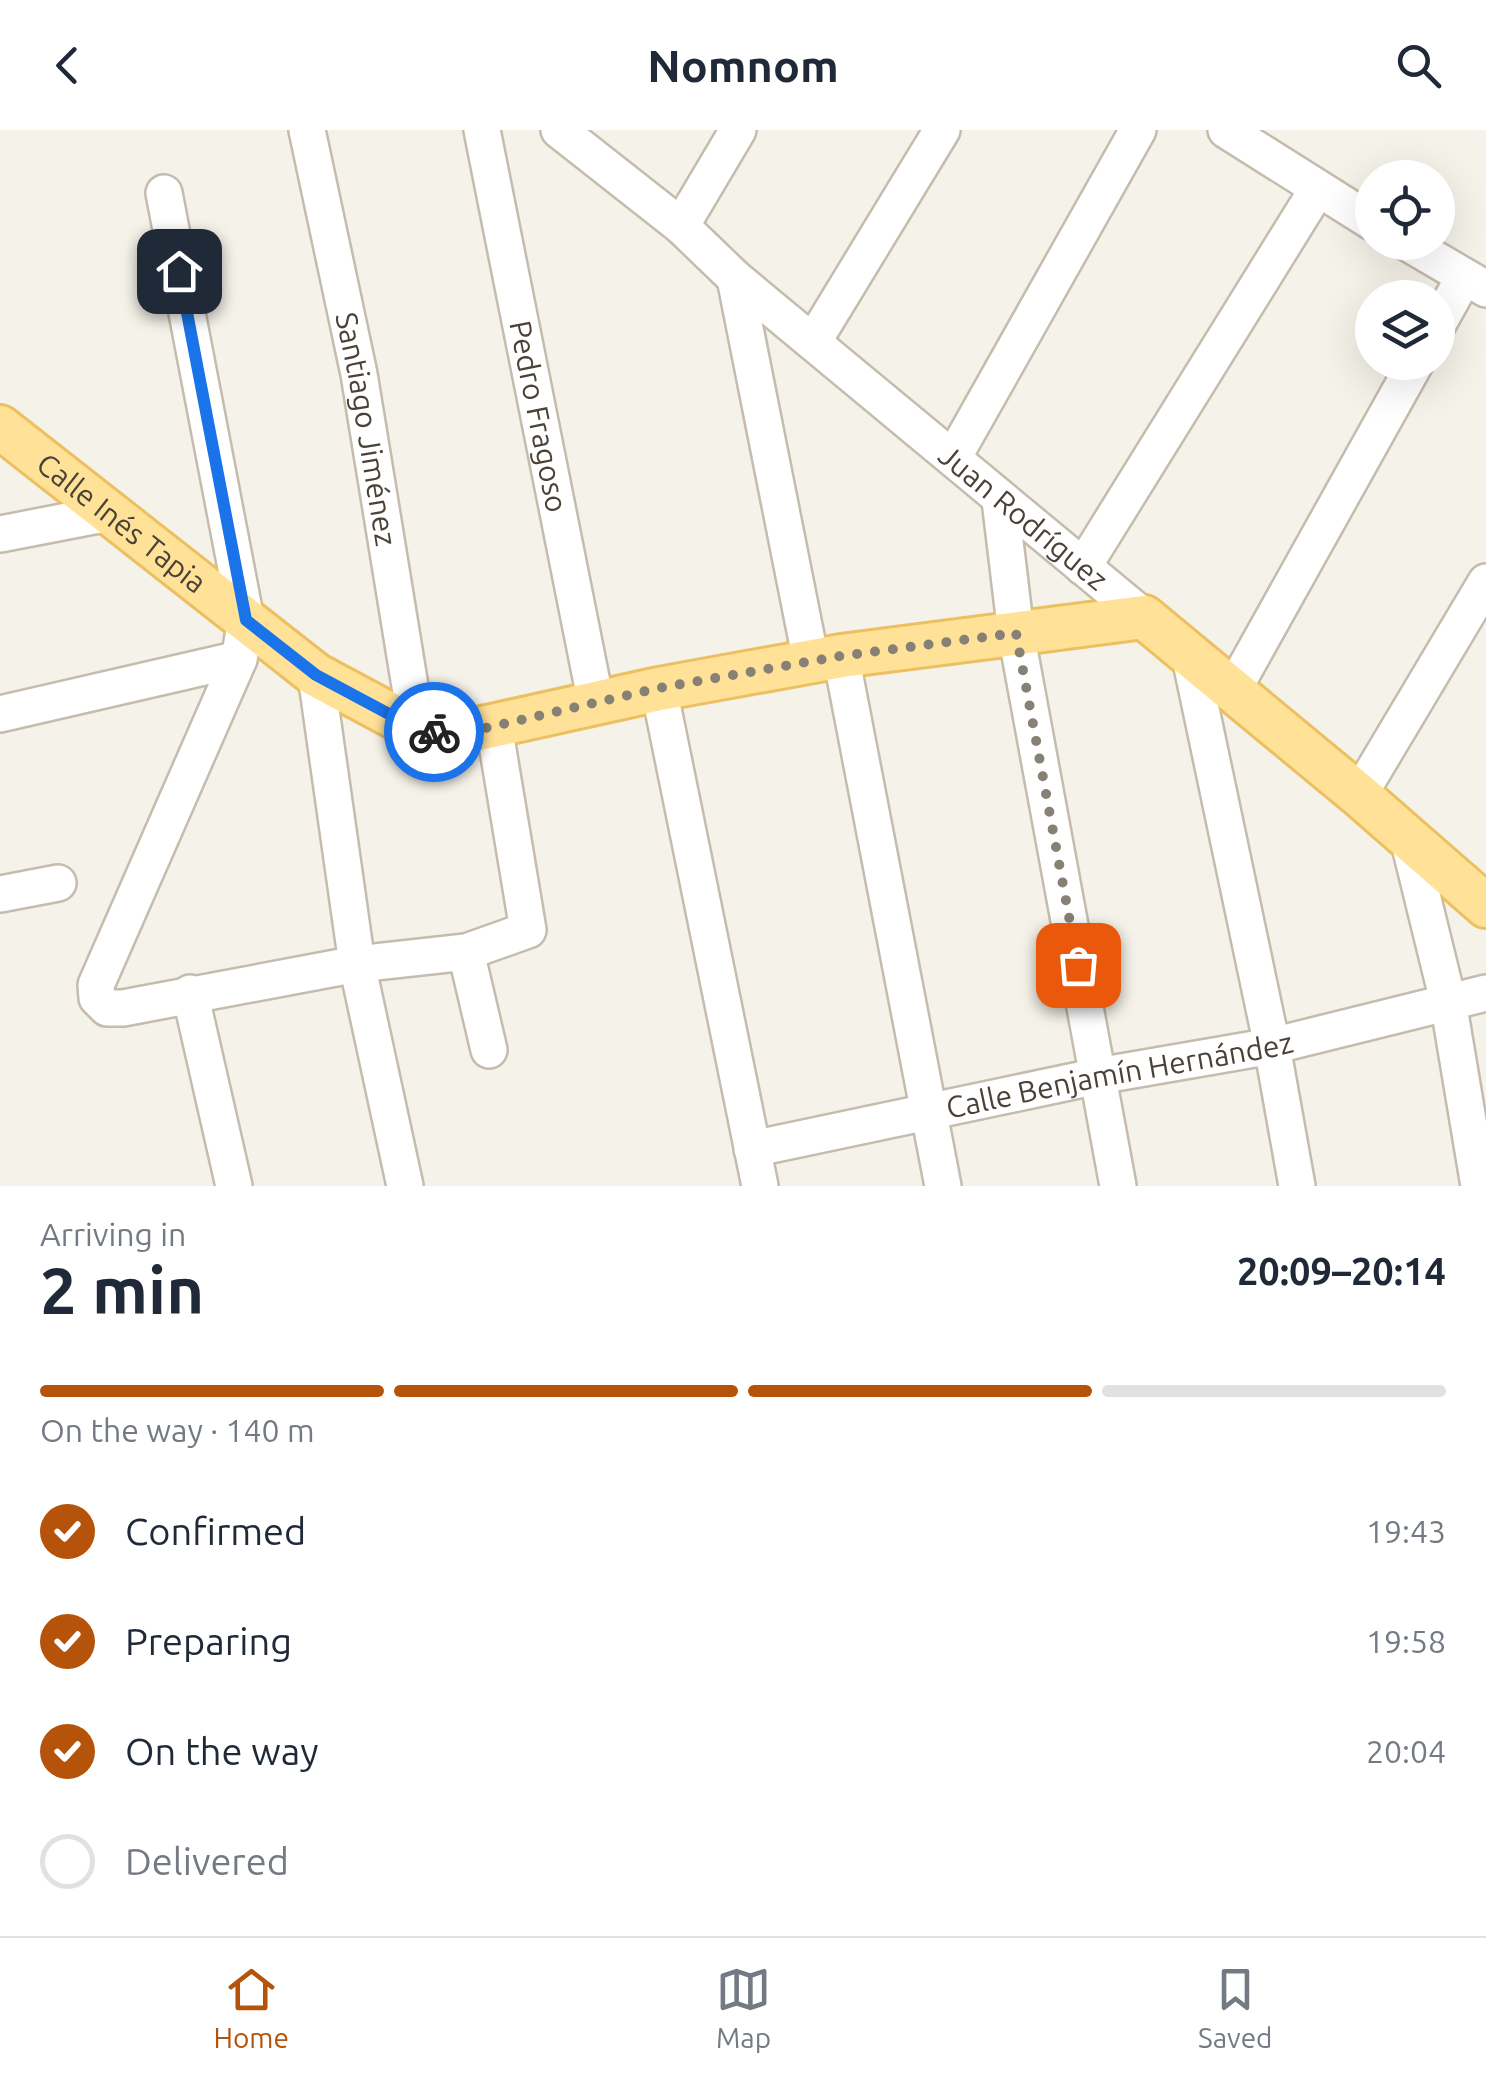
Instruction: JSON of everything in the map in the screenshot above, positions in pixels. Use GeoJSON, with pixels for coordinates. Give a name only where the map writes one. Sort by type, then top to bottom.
{"type":"FeatureCollection","features":[{"type":"Feature","properties":{"kind":"main road","name":"Calle Inés Tapia"},"geometry":{"type":"LineString","coordinates":[[0,427],[109,512],[243,640],[434,732]]}},
{"type":"Feature","properties":{"kind":"main road"},"geometry":{"type":"LineString","coordinates":[[434,732],[494,726],[659,688],[826,659],[1144,617]]}},
{"type":"Feature","properties":{"kind":"main road","name":"Juan Rodríguez"},"geometry":{"type":"LineString","coordinates":[[1144,617],[1486,906]]}},
{"type":"Feature","properties":{"kind":"street","name":"Santiago Jiménez"},"geometry":{"type":"LineString","coordinates":[[307,130],[434,732]]}},
{"type":"Feature","properties":{"kind":"street","name":"Pedro Fragoso"},"geometry":{"type":"LineString","coordinates":[[482,130],[596,703]]}},
{"type":"Feature","properties":{"kind":"street","name":"Juan Rodríguez"},"geometry":{"type":"LineString","coordinates":[[558,130],[681,226],[735,278],[1144,617]]}},
{"type":"Feature","properties":{"kind":"street"},"geometry":{"type":"LineString","coordinates":[[681,226],[738,130]]}},
{"type":"Feature","properties":{"kind":"street"},"geometry":{"type":"LineString","coordinates":[[813,342],[942,130]]}},
{"type":"Feature","properties":{"kind":"street"},"geometry":{"type":"LineString","coordinates":[[954,458],[1138,130]]}},
{"type":"Feature","properties":{"kind":"street"},"geometry":{"type":"LineString","coordinates":[[1227,130],[1355,212]]}},
{"type":"Feature","properties":{"kind":"street"},"geometry":{"type":"LineString","coordinates":[[1083,566],[1318,190]]}},
{"type":"Feature","properties":{"kind":"street"},"geometry":{"type":"LineString","coordinates":[[164,193],[243,640],[96,985],[96,998],[107,1008],[123,1008],[356,964],[466,952],[528,930],[494,726]]}},
{"type":"Feature","properties":{"kind":"street"},"geometry":{"type":"LineString","coordinates":[[1436,260],[1475,283],[1455,305]]}},
{"type":"Feature","properties":{"kind":"street"},"geometry":{"type":"LineString","coordinates":[[735,278],[826,659],[943,1186]]}},
{"type":"Feature","properties":{"kind":"street"},"geometry":{"type":"LineString","coordinates":[[1232,690],[1406,380]]}},
{"type":"Feature","properties":{"kind":"street"},"geometry":{"type":"LineString","coordinates":[[1000,500],[1016,633],[1118,1186]]}},
{"type":"Feature","properties":{"kind":"street"},"geometry":{"type":"LineString","coordinates":[[0,534],[109,512]]}},
{"type":"Feature","properties":{"kind":"street"},"geometry":{"type":"LineString","coordinates":[[1359,795],[1486,582]]}},
{"type":"Feature","properties":{"kind":"street"},"geometry":{"type":"LineString","coordinates":[[0,714],[243,640]]}},
{"type":"Feature","properties":{"kind":"street"},"geometry":{"type":"LineString","coordinates":[[1190,657],[1272,1046],[1297,1186]]}},
{"type":"Feature","properties":{"kind":"street"},"geometry":{"type":"LineString","coordinates":[[316,675],[356,964],[405,1186]]}},
{"type":"Feature","properties":{"kind":"street"},"geometry":{"type":"LineString","coordinates":[[659,688],[760,1186]]}},
{"type":"Feature","properties":{"kind":"street"},"geometry":{"type":"LineString","coordinates":[[1408,838],[1448,1001],[1479,1186]]}},
{"type":"Feature","properties":{"kind":"street"},"geometry":{"type":"LineString","coordinates":[[0,894],[58,883]]}},
{"type":"Feature","properties":{"kind":"street"},"geometry":{"type":"LineString","coordinates":[[466,952],[488,1050]]}},
{"type":"Feature","properties":{"kind":"street"},"geometry":{"type":"LineString","coordinates":[[190,993],[234,1186]]}},
{"type":"Feature","properties":{"kind":"street","name":"Calle Benjamín Hernández"},"geometry":{"type":"LineString","coordinates":[[752,1149],[1098,1076],[1272,1046],[1486,993]]}},
{"type":"Feature","properties":{"kind":"way so far"},"geometry":{"type":"LineString","coordinates":[[434,732],[451,736],[659,688],[841,656],[1016,633],[1078,965]]}},
{"type":"Feature","properties":{"kind":"route"},"geometry":{"type":"LineString","coordinates":[[179,271],[246,620],[316,675],[417,729],[434,732]]}}]}
